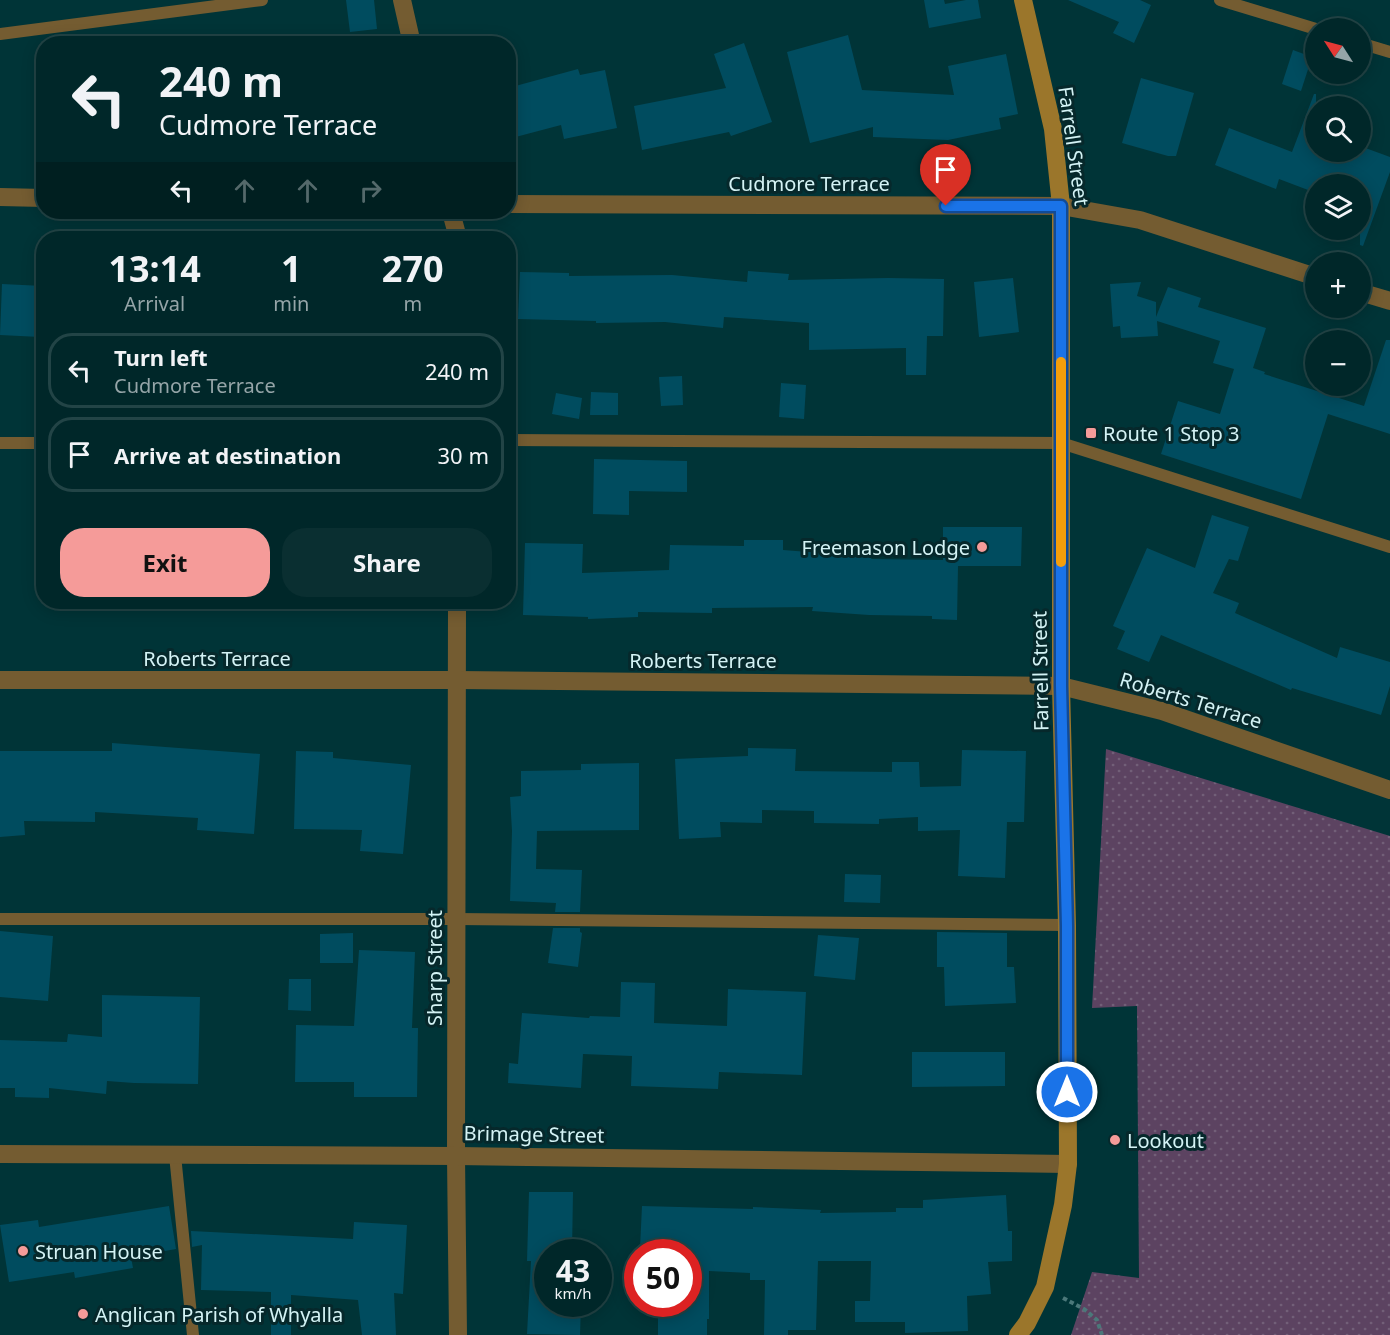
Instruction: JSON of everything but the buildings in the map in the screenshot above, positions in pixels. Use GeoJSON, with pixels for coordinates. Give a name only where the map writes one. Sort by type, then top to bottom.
{"type":"FeatureCollection","features":[{"type":"Feature","properties":{"kind":"main road","name":"Farrell Street"},"geometry":{"type":"LineString","coordinates":[[1018,1335],[1027,1323],[1045,1287],[1063,1205],[1068,1164],[1067,926],[1061,686],[1061,206],[1053,129],[1023,0]]}},
{"type":"Feature","properties":{"kind":"street"},"geometry":{"type":"LineString","coordinates":[[402,0],[410,36]]}},
{"type":"Feature","properties":{"kind":"street"},"geometry":{"type":"LineString","coordinates":[[0,197],[36,198]]}},
{"type":"Feature","properties":{"kind":"street","name":"Cudmore Terrace"},"geometry":{"type":"LineString","coordinates":[[516,204],[1061,206],[1140,220],[1305,273]]}},
{"type":"Feature","properties":{"kind":"street"},"geometry":{"type":"LineString","coordinates":[[1371,295],[1390,301]]}},
{"type":"Feature","properties":{"kind":"street","name":"Sharp Street"},"geometry":{"type":"LineString","coordinates":[[457,609],[458,1335]]}},
{"type":"Feature","properties":{"kind":"street","name":"Roberts Terrace"},"geometry":{"type":"LineString","coordinates":[[0,680],[457,680],[1061,686],[1162,711],[1390,789]]}},
{"type":"Feature","properties":{"kind":"street","name":"Brimage Street"},"geometry":{"type":"LineString","coordinates":[[0,1154],[456,1156],[1068,1164]]}},
{"type":"Feature","properties":{"kind":"lane"},"geometry":{"type":"LineString","coordinates":[[0,34],[262,0]]}},
{"type":"Feature","properties":{"kind":"lane"},"geometry":{"type":"LineString","coordinates":[[1220,0],[1305,26]]}},
{"type":"Feature","properties":{"kind":"lane"},"geometry":{"type":"LineString","coordinates":[[1371,46],[1390,52]]}},
{"type":"Feature","properties":{"kind":"lane"},"geometry":{"type":"LineString","coordinates":[[516,440],[1061,443],[1390,547]]}},
{"type":"Feature","properties":{"kind":"lane"},"geometry":{"type":"LineString","coordinates":[[0,443],[36,443]]}},
{"type":"Feature","properties":{"kind":"lane"},"geometry":{"type":"LineString","coordinates":[[0,919],[456,919],[1067,926]]}},
{"type":"Feature","properties":{"kind":"lane"},"geometry":{"type":"LineString","coordinates":[[175,1155],[193,1335]]}},
{"type":"Feature","properties":{"kind":"path"},"geometry":{"type":"LineString","coordinates":[[1045,1287],[1097,1320],[1102,1335]]}},
{"type":"Feature","properties":{"kind":"shaded area"},"geometry":{"type":"Polygon","coordinates":[[[1106,749],[1390,836],[1390,1335],[1071,1335],[1092,1272],[1139,1278],[1137,1006],[1092,1008],[1106,749]]]}},
{"type":"Feature","properties":{"kind":"slow traffic"},"geometry":{"type":"LineString","coordinates":[[1061,362],[1061,562]]}},
{"type":"Feature","properties":{"kind":"place","name":"Route 1 Stop 3"},"geometry":{"type":"Point","coordinates":[1091,433]}},
{"type":"Feature","properties":{"kind":"place","name":"Freemason Lodge"},"geometry":{"type":"Point","coordinates":[982,547]}},
{"type":"Feature","properties":{"kind":"place","name":"Lookout"},"geometry":{"type":"Point","coordinates":[1115,1140]}},
{"type":"Feature","properties":{"kind":"place","name":"Struan House"},"geometry":{"type":"Point","coordinates":[23,1251]}},
{"type":"Feature","properties":{"kind":"place","name":"Anglican Parish of Whyalla"},"geometry":{"type":"Point","coordinates":[83,1314]}},
{"type":"Feature","properties":{"kind":"route"},"geometry":{"type":"LineString","coordinates":[[946,206],[1061,206],[1061,686],[1067,926],[1067,1092]]}}]}
